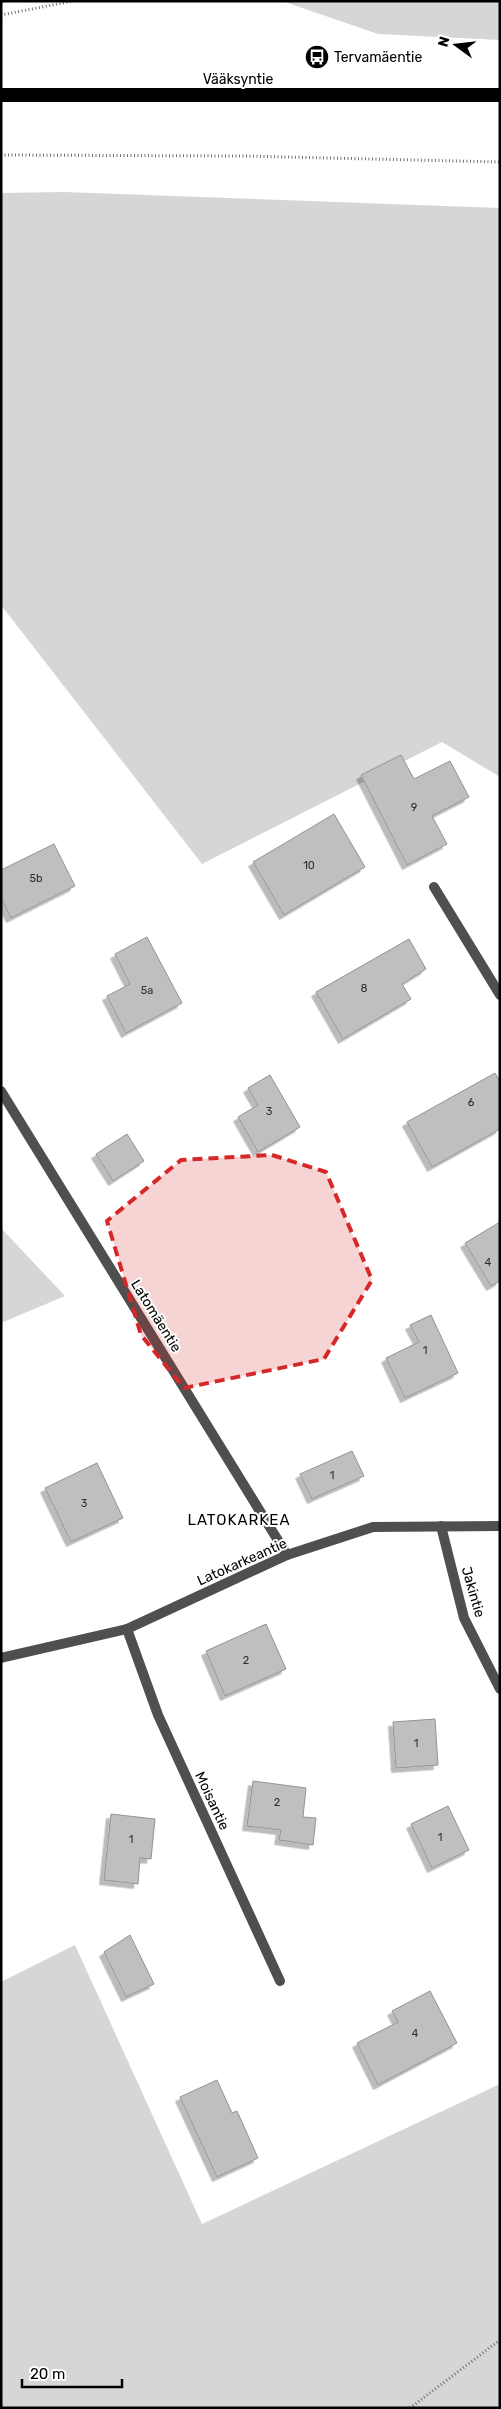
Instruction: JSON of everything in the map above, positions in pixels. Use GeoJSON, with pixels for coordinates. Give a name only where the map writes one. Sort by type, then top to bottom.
{"type":"FeatureCollection","features":[{"type":"Feature","properties":{"kind":"highway","name":"Vääksyntie"},"geometry":{"type":"LineString","coordinates":[[1,95],[500,96]]}},
{"type":"Feature","properties":{"kind":"street"},"geometry":{"type":"LineString","coordinates":[[434,887],[500,995]]}},
{"type":"Feature","properties":{"kind":"street","name":"Latomäentie"},"geometry":{"type":"LineString","coordinates":[[1,1091],[287,1555]]}},
{"type":"Feature","properties":{"kind":"street","name":"Jakintie"},"geometry":{"type":"LineString","coordinates":[[442,1526],[464,1618],[500,1688]]}},
{"type":"Feature","properties":{"kind":"street","name":"Latokarkeantie"},"geometry":{"type":"LineString","coordinates":[[1,1658],[127,1629],[287,1555],[373,1528],[500,1526]]}},
{"type":"Feature","properties":{"kind":"street","name":"Moisantie"},"geometry":{"type":"LineString","coordinates":[[127,1629],[158,1715],[280,1981]]}},
{"type":"Feature","properties":{"kind":"path"},"geometry":{"type":"LineString","coordinates":[[1,15],[73,1]]}},
{"type":"Feature","properties":{"kind":"path"},"geometry":{"type":"LineString","coordinates":[[1,155],[243,156],[500,162]]}},
{"type":"Feature","properties":{"kind":"path"},"geometry":{"type":"LineString","coordinates":[[410,2408],[500,2340]]}},
{"type":"Feature","properties":{"kind":"highlighted area"},"geometry":{"type":"Polygon","coordinates":[[[272,1155],[326,1172],[372,1280],[324,1359],[184,1388],[141,1335],[107,1221],[181,1160],[272,1155]]]}},
{"type":"Feature","properties":{"kind":"shaded area"},"geometry":{"type":"Polygon","coordinates":[[[282,1],[500,1],[500,40],[378,34],[282,1]]]}},
{"type":"Feature","properties":{"kind":"shaded area"},"geometry":{"type":"Polygon","coordinates":[[[64,192],[500,208],[500,777],[442,742],[202,864],[1,605],[1,193],[64,192]]]}},
{"type":"Feature","properties":{"kind":"shaded area"},"geometry":{"type":"Polygon","coordinates":[[[1,1228],[65,1296],[1,1323],[1,1228]]]}},
{"type":"Feature","properties":{"kind":"shaded area"},"geometry":{"type":"Polygon","coordinates":[[[75,1945],[202,2224],[500,2084],[500,2408],[1,2408],[1,1982],[75,1945]]]}},
{"type":"Feature","properties":{"kind":"building"},"geometry":{"type":"Polygon","coordinates":[[[401,755],[414,779],[450,761],[469,797],[432,816],[447,844],[407,865],[361,775],[401,755]]]}},
{"type":"Feature","properties":{"kind":"building"},"geometry":{"type":"Polygon","coordinates":[[[334,814],[365,867],[284,915],[253,862],[334,814]]]}},
{"type":"Feature","properties":{"kind":"building"},"geometry":{"type":"Polygon","coordinates":[[[54,844],[75,886],[11,918],[1,898],[1,870],[54,844]]]}},
{"type":"Feature","properties":{"kind":"building"},"geometry":{"type":"Polygon","coordinates":[[[147,937],[182,1003],[126,1033],[107,996],[130,984],[115,954],[147,937]]]}},
{"type":"Feature","properties":{"kind":"building"},"geometry":{"type":"Polygon","coordinates":[[[409,939],[426,969],[402,984],[411,999],[343,1039],[316,992],[409,939]]]}},
{"type":"Feature","properties":{"kind":"building"},"geometry":{"type":"Polygon","coordinates":[[[495,1073],[500,1082],[500,1129],[432,1167],[407,1122],[495,1073]]]}},
{"type":"Feature","properties":{"kind":"building"},"geometry":{"type":"Polygon","coordinates":[[[270,1075],[300,1127],[258,1152],[238,1117],[258,1105],[248,1088],[270,1075]]]}},
{"type":"Feature","properties":{"kind":"building"},"geometry":{"type":"Polygon","coordinates":[[[127,1134],[144,1161],[113,1181],[96,1154],[127,1134]]]}},
{"type":"Feature","properties":{"kind":"building"},"geometry":{"type":"Polygon","coordinates":[[[500,1222],[500,1281],[491,1286],[465,1243],[500,1222]]]}},
{"type":"Feature","properties":{"kind":"building"},"geometry":{"type":"Polygon","coordinates":[[[431,1315],[458,1373],[405,1398],[386,1358],[419,1342],[410,1325],[431,1315]]]}},
{"type":"Feature","properties":{"kind":"building"},"geometry":{"type":"Polygon","coordinates":[[[352,1451],[364,1476],[312,1499],[300,1474],[352,1451]]]}},
{"type":"Feature","properties":{"kind":"building"},"geometry":{"type":"Polygon","coordinates":[[[97,1463],[123,1518],[71,1542],[45,1488],[97,1463]]]}},
{"type":"Feature","properties":{"kind":"building"},"geometry":{"type":"Polygon","coordinates":[[[266,1624],[286,1669],[225,1696],[206,1651],[266,1624]]]}},
{"type":"Feature","properties":{"kind":"building"},"geometry":{"type":"Polygon","coordinates":[[[435,1719],[438,1765],[396,1768],[393,1722],[435,1719]]]}},
{"type":"Feature","properties":{"kind":"building"},"geometry":{"type":"Polygon","coordinates":[[[253,1781],[306,1788],[303,1817],[316,1818],[313,1845],[279,1840],[281,1830],[247,1826],[253,1781]]]}},
{"type":"Feature","properties":{"kind":"building"},"geometry":{"type":"Polygon","coordinates":[[[448,1806],[469,1850],[432,1868],[411,1824],[448,1806]]]}},
{"type":"Feature","properties":{"kind":"building"},"geometry":{"type":"Polygon","coordinates":[[[111,1814],[155,1819],[151,1859],[140,1858],[138,1884],[104,1880],[111,1814]]]}},
{"type":"Feature","properties":{"kind":"building"},"geometry":{"type":"Polygon","coordinates":[[[130,1935],[154,1984],[126,1997],[104,1952],[130,1935]]]}},
{"type":"Feature","properties":{"kind":"building"},"geometry":{"type":"Polygon","coordinates":[[[430,1991],[457,2043],[378,2085],[357,2043],[398,2022],[392,2011],[430,1991]]]}},
{"type":"Feature","properties":{"kind":"building"},"geometry":{"type":"Polygon","coordinates":[[[217,2080],[232,2113],[237,2111],[258,2158],[217,2177],[180,2097],[217,2080]]]}},
{"type":"Feature","properties":{"kind":"place","name":"Tervamäentie"},"geometry":{"type":"Point","coordinates":[317,57]}},
{"type":"Feature","properties":{"kind":"district","name":"LATOKARKEA"},"geometry":{"type":"Point","coordinates":[239,1520]}}]}
